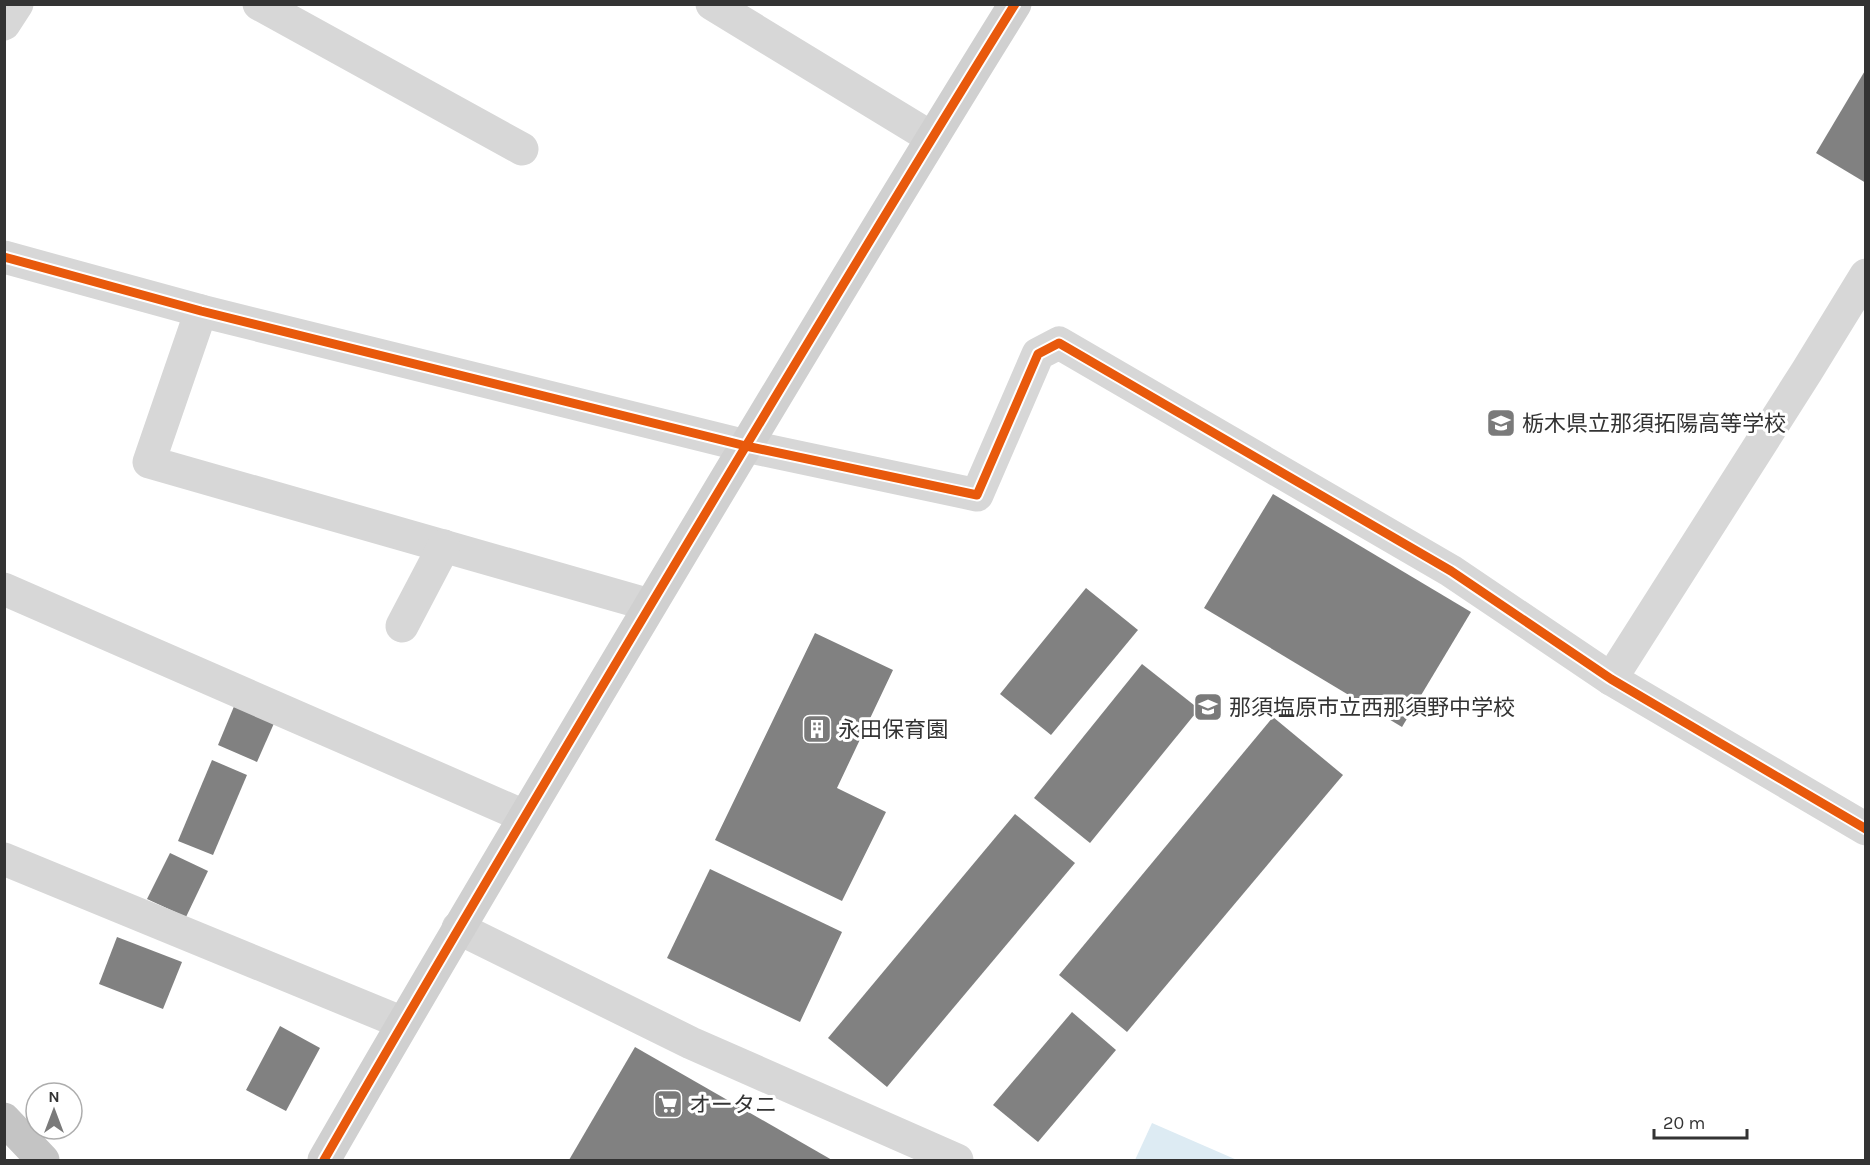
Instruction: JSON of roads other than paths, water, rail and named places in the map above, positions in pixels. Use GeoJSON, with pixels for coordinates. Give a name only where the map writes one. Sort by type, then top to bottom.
{"type":"FeatureCollection","features":[{"type":"Feature","properties":{"kind":"highway"},"geometry":{"type":"LineString","coordinates":[[4,1119],[43,1161]]}},
{"type":"Feature","properties":{"kind":"street"},"geometry":{"type":"LineString","coordinates":[[4,24],[17,4]]}},
{"type":"Feature","properties":{"kind":"street"},"geometry":{"type":"LineString","coordinates":[[260,4],[522,149]]}},
{"type":"Feature","properties":{"kind":"street"},"geometry":{"type":"LineString","coordinates":[[712,4],[932,138]]}},
{"type":"Feature","properties":{"kind":"street"},"geometry":{"type":"LineString","coordinates":[[324,1161],[458,928],[650,605],[1015,4]]}},
{"type":"Feature","properties":{"kind":"street"},"geometry":{"type":"LineString","coordinates":[[4,257],[201,311],[746,446],[977,495],[1038,354],[1059,343],[1451,572],[1611,679],[1866,829]]}},
{"type":"Feature","properties":{"kind":"street"},"geometry":{"type":"LineString","coordinates":[[1611,679],[1866,275]]}},
{"type":"Feature","properties":{"kind":"street"},"geometry":{"type":"LineString","coordinates":[[201,311],[149,462],[650,605]]}},
{"type":"Feature","properties":{"kind":"street"},"geometry":{"type":"LineString","coordinates":[[402,626],[444,546]]}},
{"type":"Feature","properties":{"kind":"street"},"geometry":{"type":"LineString","coordinates":[[4,589],[524,816]]}},
{"type":"Feature","properties":{"kind":"street"},"geometry":{"type":"LineString","coordinates":[[4,859],[403,1023]]}},
{"type":"Feature","properties":{"kind":"street"},"geometry":{"type":"LineString","coordinates":[[458,928],[690,1043],[939,1157]]}},
{"type":"Feature","properties":{"kind":"place","name":"栃木県立那須拓陽高等学校"},"geometry":{"type":"Point","coordinates":[1501,423]}},
{"type":"Feature","properties":{"kind":"place","name":"那須塩原市立西那須野中学校"},"geometry":{"type":"Point","coordinates":[1208,707]}},
{"type":"Feature","properties":{"kind":"place","name":"永田保育園"},"geometry":{"type":"Point","coordinates":[817,729]}},
{"type":"Feature","properties":{"kind":"place","name":"オータニ"},"geometry":{"type":"Point","coordinates":[668,1104]}}]}
